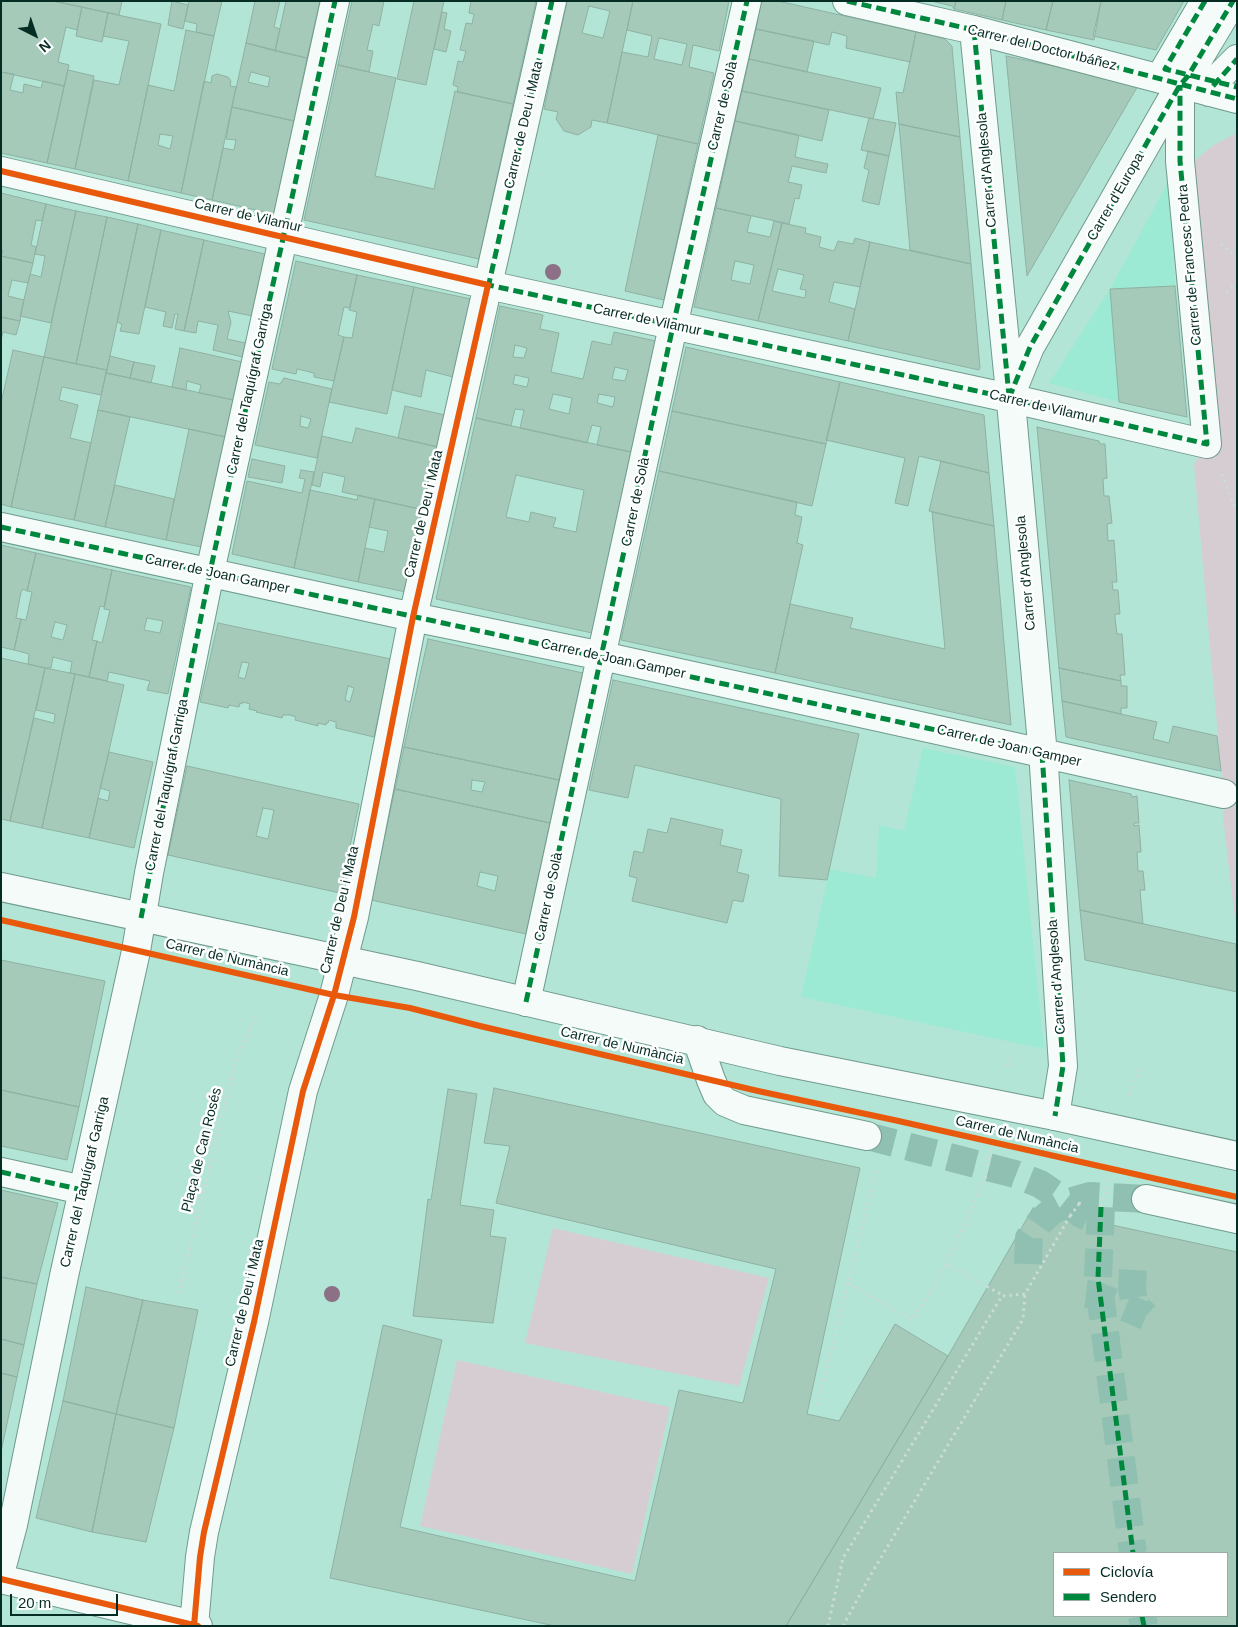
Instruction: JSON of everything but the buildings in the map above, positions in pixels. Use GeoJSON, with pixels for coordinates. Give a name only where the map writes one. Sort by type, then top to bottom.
{"type":"FeatureCollection","features":[{"type":"Feature","properties":{"kind":"street","name":"Carrer del Taquígraf Garriga"},"geometry":{"type":"LineString","coordinates":[[1,1570],[13,1525],[83,1190],[136,951],[210,572],[335,1]]}},
{"type":"Feature","properties":{"kind":"street","name":"Carrer de Deu i Mata"},"geometry":{"type":"LineString","coordinates":[[195,1625],[204,1532],[254,1322],[303,1091],[334,995],[354,917],[413,617],[552,1]]}},
{"type":"Feature","properties":{"kind":"street","name":"Carrer de Solà"},"geometry":{"type":"LineString","coordinates":[[526,1002],[673,326],[746,1]]}},
{"type":"Feature","properties":{"kind":"street","name":"Carrer del Doctor Ibáñez"},"geometry":{"type":"LineString","coordinates":[[847,1],[974,30],[1159,78],[1178,77],[1220,87],[1237,99]]}},
{"type":"Feature","properties":{"kind":"street","name":"Carrer d'Europa"},"geometry":{"type":"LineString","coordinates":[[1178,77],[1205,1]]}},
{"type":"Feature","properties":{"kind":"street","name":"Carrer d'Europa"},"geometry":{"type":"LineString","coordinates":[[1009,398],[1030,346],[1178,77],[1233,1]]}},
{"type":"Feature","properties":{"kind":"street","name":"Carrer d'Anglesola"},"geometry":{"type":"LineString","coordinates":[[974,30],[1042,752],[1063,1066],[1055,1116]]}},
{"type":"Feature","properties":{"kind":"street"},"geometry":{"type":"LineString","coordinates":[[1220,87],[1237,59]]}},
{"type":"Feature","properties":{"kind":"street","name":"Carrer de Francesc Pedra"},"geometry":{"type":"LineString","coordinates":[[1178,77],[1180,161],[1207,444]]}},
{"type":"Feature","properties":{"kind":"street","name":"Carrer de Vilamur"},"geometry":{"type":"LineString","coordinates":[[1,171],[488,286],[1009,398],[1207,444]]}},
{"type":"Feature","properties":{"kind":"street","name":"Carrer de Joan Gamper"},"geometry":{"type":"LineString","coordinates":[[1,527],[1042,752],[1224,794]]}},
{"type":"Feature","properties":{"kind":"street","name":"Carrer de Numància"},"geometry":{"type":"LineString","coordinates":[[1,887],[342,960],[697,1040],[780,1061],[1055,1116],[1237,1156]]}},
{"type":"Feature","properties":{"kind":"street"},"geometry":{"type":"LineString","coordinates":[[697,1040],[717,1094],[725,1102],[744,1110],[867,1136]]}},
{"type":"Feature","properties":{"kind":"street"},"geometry":{"type":"LineString","coordinates":[[1,1172],[83,1190]]}},
{"type":"Feature","properties":{"kind":"street"},"geometry":{"type":"LineString","coordinates":[[1146,1199],[1237,1219]]}},
{"type":"Feature","properties":{"kind":"street"},"geometry":{"type":"LineString","coordinates":[[1,1579],[195,1625]]}},
{"type":"Feature","properties":{"kind":"path"},"geometry":{"type":"LineString","coordinates":[[1233,286],[1237,283]]}},
{"type":"Feature","properties":{"kind":"path"},"geometry":{"type":"LineString","coordinates":[[1207,444],[1222,474],[1237,513]]}},
{"type":"Feature","properties":{"kind":"path"},"geometry":{"type":"LineString","coordinates":[[1008,1066],[1009,1058]]}},
{"type":"Feature","properties":{"kind":"path"},"geometry":{"type":"LineString","coordinates":[[1129,1095],[1133,1080],[1140,1070]]}},
{"type":"Feature","properties":{"kind":"path"},"geometry":{"type":"LineString","coordinates":[[817,1406],[878,1163]]}},
{"type":"Feature","properties":{"kind":"path"},"geometry":{"type":"LineString","coordinates":[[1101,1207],[1110,1177]]}},
{"type":"Feature","properties":{"kind":"path"},"geometry":{"type":"LineString","coordinates":[[843,1626],[870,1576],[1023,1319],[1026,1293],[1070,1216],[1080,1203]]}},
{"type":"Feature","properties":{"kind":"path"},"geometry":{"type":"LineString","coordinates":[[947,1264],[1004,1296]]}},
{"type":"Feature","properties":{"kind":"path"},"geometry":{"type":"LineString","coordinates":[[828,1626],[843,1558],[1002,1296],[1026,1293]]}},
{"type":"Feature","properties":{"kind":"shaded area"},"geometry":{"type":"Polygon","coordinates":[[[1237,133],[1237,936],[1223,818],[1224,794],[1194,464],[1207,444],[1191,164],[1212,146],[1237,133]]]}},
{"type":"Feature","properties":{"kind":"shaded area"},"geometry":{"type":"Polygon","coordinates":[[[1170,179],[1175,286],[1187,417],[1119,402],[1049,383],[1110,289],[1170,179]]]}},
{"type":"Feature","properties":{"kind":"shaded area"},"geometry":{"type":"Polygon","coordinates":[[[923,748],[1015,767],[1044,1049],[801,997],[830,869],[876,878],[879,825],[904,831],[923,748]]]}},
{"type":"Feature","properties":{"kind":"shaded area"},"geometry":{"type":"Polygon","coordinates":[[[553,1228],[769,1278],[739,1386],[525,1343],[553,1228]]]}},
{"type":"Feature","properties":{"kind":"shaded area"},"geometry":{"type":"Polygon","coordinates":[[[457,1360],[670,1407],[632,1574],[420,1526],[457,1360]]]}},
{"type":"Feature","properties":{"kind":"tunnel"},"geometry":{"type":"LineString","coordinates":[[867,1136],[1015,1174],[1040,1184],[1081,1214],[1099,1222]]}},
{"type":"Feature","properties":{"kind":"tunnel"},"geometry":{"type":"LineString","coordinates":[[1028,1264],[1029,1238],[1040,1222],[1052,1211],[1069,1202],[1090,1196],[1146,1199]]}},
{"type":"Feature","properties":{"kind":"tunnel"},"geometry":{"type":"LineString","coordinates":[[1101,1207],[1098,1278],[1133,1552]]}},
{"type":"Feature","properties":{"kind":"tunnel"},"geometry":{"type":"LineString","coordinates":[[1133,1270],[1132,1289],[1135,1306],[1146,1316]]}},
{"type":"Feature","properties":{"kind":"tunnel"},"geometry":{"type":"LineString","coordinates":[[1086,1294],[1095,1295],[1146,1316]]}},
{"type":"Feature","properties":{"kind":"tunnel"},"geometry":{"type":"LineString","coordinates":[[1142,1617],[1144,1626]]}},
{"type":"Feature","properties":{"kind":"marked path"},"geometry":{"type":"LineString","coordinates":[[141,918],[210,572],[335,1]]}},
{"type":"Feature","properties":{"kind":"marked path"},"geometry":{"type":"LineString","coordinates":[[488,288],[552,1]]}},
{"type":"Feature","properties":{"kind":"marked path"},"geometry":{"type":"LineString","coordinates":[[526,1002],[673,326],[747,1]]}},
{"type":"Feature","properties":{"kind":"marked path"},"geometry":{"type":"LineString","coordinates":[[847,1],[974,30],[1237,99]]}},
{"type":"Feature","properties":{"kind":"marked path"},"geometry":{"type":"LineString","coordinates":[[1205,1],[1165,69],[1237,87]]}},
{"type":"Feature","properties":{"kind":"marked path"},"geometry":{"type":"LineString","coordinates":[[1009,398],[1030,347],[1180,85],[1188,76],[1233,1]]}},
{"type":"Feature","properties":{"kind":"marked path"},"geometry":{"type":"LineString","coordinates":[[974,30],[1009,396]]}},
{"type":"Feature","properties":{"kind":"marked path"},"geometry":{"type":"LineString","coordinates":[[1213,86],[1237,59]]}},
{"type":"Feature","properties":{"kind":"marked path"},"geometry":{"type":"LineString","coordinates":[[484,284],[1009,398],[1207,444],[1180,161],[1180,85]]}},
{"type":"Feature","properties":{"kind":"marked path"},"geometry":{"type":"LineString","coordinates":[[1,527],[1042,753],[1063,1066],[1055,1116]]}},
{"type":"Feature","properties":{"kind":"marked path"},"geometry":{"type":"LineString","coordinates":[[1,1172],[83,1190]]}},
{"type":"Feature","properties":{"kind":"marked path"},"geometry":{"type":"LineString","coordinates":[[1101,1207],[1098,1278],[1133,1552]]}},
{"type":"Feature","properties":{"kind":"marked path"},"geometry":{"type":"LineString","coordinates":[[1142,1617],[1144,1626]]}},
{"type":"Feature","properties":{"kind":"cycle path"},"geometry":{"type":"LineString","coordinates":[[1,171],[488,285],[413,617],[354,917],[334,995],[303,1091],[254,1322],[204,1532],[194,1626]]}},
{"type":"Feature","properties":{"kind":"cycle path"},"geometry":{"type":"LineString","coordinates":[[1,920],[334,995],[410,1008],[758,1091],[1237,1197]]}},
{"type":"Feature","properties":{"kind":"cycle path"},"geometry":{"type":"LineString","coordinates":[[1,1579],[198,1626]]}}]}
